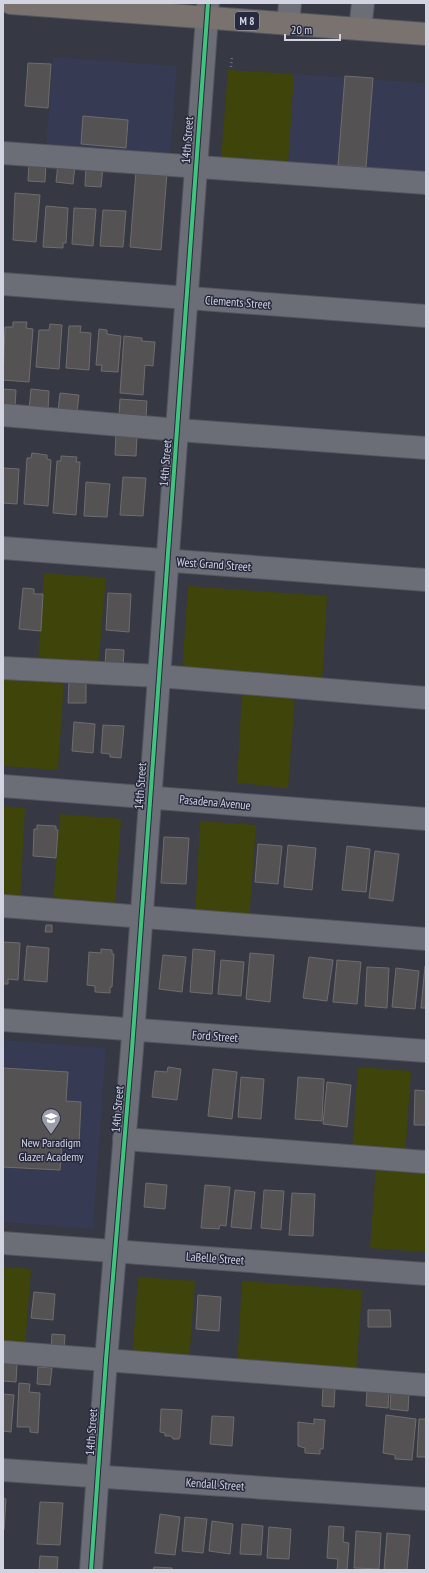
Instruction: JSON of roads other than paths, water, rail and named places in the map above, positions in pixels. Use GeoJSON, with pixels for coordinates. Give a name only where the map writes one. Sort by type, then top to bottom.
{"type":"FeatureCollection","features":[{"type":"Feature","properties":{"kind":"highway","name":"M 8"},"geometry":{"type":"LineString","coordinates":[[11,3],[289,13],[360,29],[426,34]]}},
{"type":"Feature","properties":{"kind":"street"},"geometry":{"type":"LineString","coordinates":[[360,29],[363,3]]}},
{"type":"Feature","properties":{"kind":"street","name":"14th Street"},"geometry":{"type":"LineString","coordinates":[[91,1570],[178,430],[207,11]]}},
{"type":"Feature","properties":{"kind":"street"},"geometry":{"type":"LineString","coordinates":[[3,153],[426,183]]}},
{"type":"Feature","properties":{"kind":"street","name":"Clements Street"},"geometry":{"type":"LineString","coordinates":[[3,284],[426,316]]}},
{"type":"Feature","properties":{"kind":"street"},"geometry":{"type":"LineString","coordinates":[[3,415],[178,430],[426,448]]}},
{"type":"Feature","properties":{"kind":"street","name":"West Grand Street"},"geometry":{"type":"LineString","coordinates":[[3,548],[426,580]]}},
{"type":"Feature","properties":{"kind":"street"},"geometry":{"type":"LineString","coordinates":[[3,668],[159,676],[426,698]]}},
{"type":"Feature","properties":{"kind":"street","name":"Pasadena Avenue"},"geometry":{"type":"LineString","coordinates":[[3,786],[426,819]]}},
{"type":"Feature","properties":{"kind":"street"},"geometry":{"type":"LineString","coordinates":[[3,906],[426,939]]}},
{"type":"Feature","properties":{"kind":"street","name":"Ford Street"},"geometry":{"type":"LineString","coordinates":[[3,1020],[426,1051]]}},
{"type":"Feature","properties":{"kind":"street"},"geometry":{"type":"LineString","coordinates":[[124,1139],[426,1162]]}},
{"type":"Feature","properties":{"kind":"street","name":"LaBelle Street"},"geometry":{"type":"LineString","coordinates":[[3,1243],[426,1274]]}},
{"type":"Feature","properties":{"kind":"street"},"geometry":{"type":"LineString","coordinates":[[3,1352],[426,1385]]}},
{"type":"Feature","properties":{"kind":"street","name":"Kendall Street"},"geometry":{"type":"LineString","coordinates":[[3,1470],[426,1499]]}},
{"type":"Feature","properties":{"kind":"place","name":"New Paradigm Glazer Academy"},"geometry":{"type":"Point","coordinates":[51,1135]}}]}
